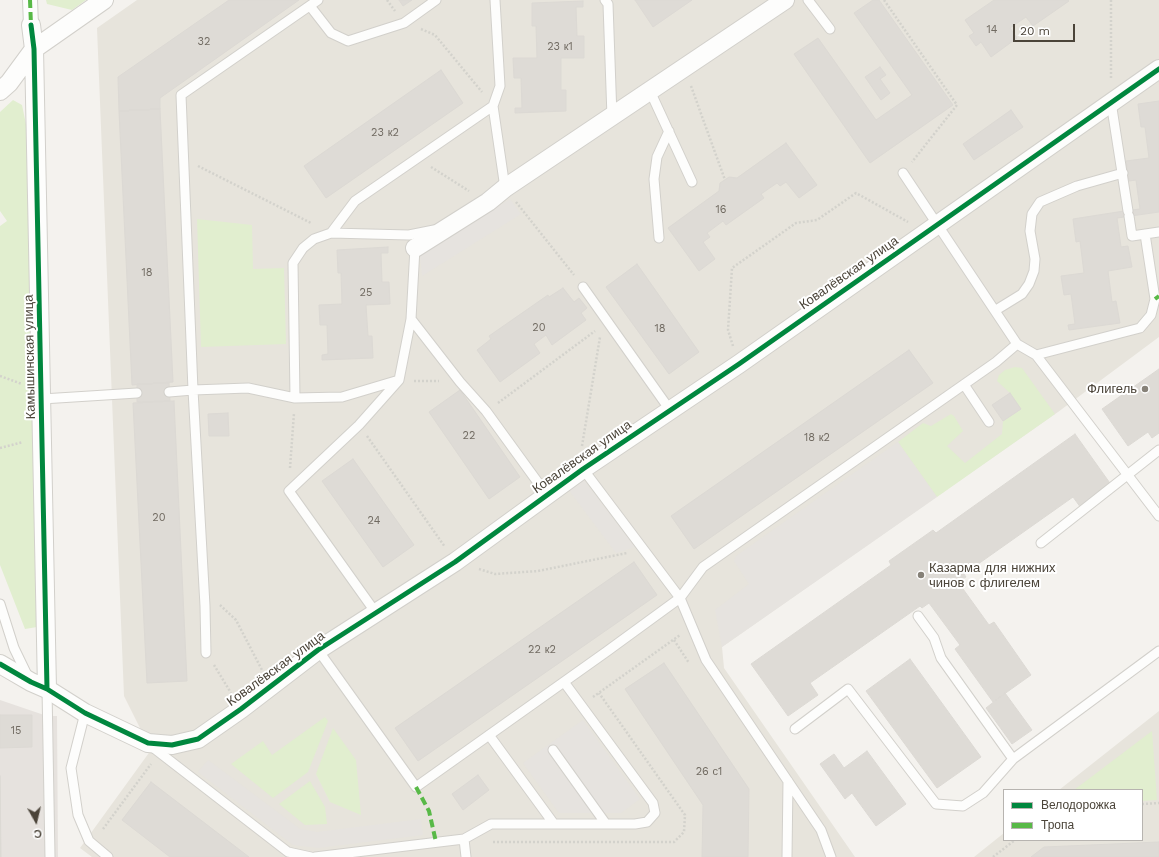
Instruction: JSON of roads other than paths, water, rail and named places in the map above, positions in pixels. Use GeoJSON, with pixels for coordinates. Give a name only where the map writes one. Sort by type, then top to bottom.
{"type":"FeatureCollection","features":[{"type":"Feature","properties":{"kind":"street","name":"Камышинская улица"},"geometry":{"type":"LineString","coordinates":[[30,0],[34,50],[42,399],[39,685]]}},
{"type":"Feature","properties":{"kind":"street"},"geometry":{"type":"LineString","coordinates":[[0,91],[9,83],[34,50],[104,0]]}},
{"type":"Feature","properties":{"kind":"street"},"geometry":{"type":"LineString","coordinates":[[415,248],[488,202],[505,188],[612,118],[785,0]]}},
{"type":"Feature","properties":{"kind":"street","name":"Ковалёвская улица"},"geometry":{"type":"LineString","coordinates":[[0,664],[39,685],[85,713],[148,743],[172,745],[198,738],[241,709],[318,650],[455,562],[583,469],[739,364],[1159,69]]}},
{"type":"Feature","properties":{"kind":"lane"},"geometry":{"type":"LineString","coordinates":[[31,25],[37,0]]}},
{"type":"Feature","properties":{"kind":"lane"},"geometry":{"type":"LineString","coordinates":[[206,652],[206,606],[193,390],[181,95],[318,0]]}},
{"type":"Feature","properties":{"kind":"lane"},"geometry":{"type":"LineString","coordinates":[[310,6],[331,33],[348,41],[404,23],[436,0]]}},
{"type":"Feature","properties":{"kind":"lane"},"geometry":{"type":"LineString","coordinates":[[495,0],[500,86],[493,106],[505,188]]}},
{"type":"Feature","properties":{"kind":"lane"},"geometry":{"type":"LineString","coordinates":[[605,0],[608,4],[612,118]]}},
{"type":"Feature","properties":{"kind":"lane"},"geometry":{"type":"LineString","coordinates":[[808,0],[830,29]]}},
{"type":"Feature","properties":{"kind":"lane"},"geometry":{"type":"LineString","coordinates":[[650,91],[692,182]]}},
{"type":"Feature","properties":{"kind":"lane"},"geometry":{"type":"LineString","coordinates":[[1111,102],[1132,236],[1159,232]]}},
{"type":"Feature","properties":{"kind":"lane"},"geometry":{"type":"LineString","coordinates":[[331,233],[355,201],[493,106]]}},
{"type":"Feature","properties":{"kind":"lane"},"geometry":{"type":"LineString","coordinates":[[659,238],[654,179],[657,157],[669,131]]}},
{"type":"Feature","properties":{"kind":"lane"},"geometry":{"type":"LineString","coordinates":[[903,173],[932,229],[996,310],[1017,344],[1036,355],[1159,516]]}},
{"type":"Feature","properties":{"kind":"lane"},"geometry":{"type":"LineString","coordinates":[[996,310],[1022,294],[1029,284],[1034,271],[1035,258],[1030,231],[1032,214],[1040,202],[1077,186],[1122,173]]}},
{"type":"Feature","properties":{"kind":"lane"},"geometry":{"type":"LineString","coordinates":[[295,398],[293,262],[303,248],[314,239],[331,233],[409,235],[447,228]]}},
{"type":"Feature","properties":{"kind":"lane"},"geometry":{"type":"LineString","coordinates":[[1036,355],[1140,328],[1151,316],[1155,299],[1145,234]]}},
{"type":"Feature","properties":{"kind":"lane"},"geometry":{"type":"LineString","coordinates":[[376,613],[289,491],[359,425],[399,380],[411,319],[415,248]]}},
{"type":"Feature","properties":{"kind":"lane"},"geometry":{"type":"LineString","coordinates":[[583,287],[670,410]]}},
{"type":"Feature","properties":{"kind":"lane"},"geometry":{"type":"LineString","coordinates":[[411,319],[460,382],[486,411],[547,495]]}},
{"type":"Feature","properties":{"kind":"lane"},"geometry":{"type":"LineString","coordinates":[[318,650],[416,787],[680,598],[703,567],[964,386],[1017,344]]}},
{"type":"Feature","properties":{"kind":"lane"},"geometry":{"type":"LineString","coordinates":[[169,392],[248,388],[295,398],[342,397],[399,380]]}},
{"type":"Feature","properties":{"kind":"lane"},"geometry":{"type":"LineString","coordinates":[[964,386],[989,422]]}},
{"type":"Feature","properties":{"kind":"lane"},"geometry":{"type":"LineString","coordinates":[[42,399],[137,393]]}},
{"type":"Feature","properties":{"kind":"lane"},"geometry":{"type":"LineString","coordinates":[[1041,543],[1159,450]]}},
{"type":"Feature","properties":{"kind":"lane"},"geometry":{"type":"LineString","coordinates":[[583,469],[680,598],[706,660],[821,830],[831,857]]}},
{"type":"Feature","properties":{"kind":"lane"},"geometry":{"type":"LineString","coordinates":[[0,604],[14,648],[39,685],[50,857]]}},
{"type":"Feature","properties":{"kind":"lane"},"geometry":{"type":"LineString","coordinates":[[918,616],[934,638],[941,658],[1013,759]]}},
{"type":"Feature","properties":{"kind":"lane"},"geometry":{"type":"LineString","coordinates":[[795,729],[848,690],[936,804],[963,806],[983,793],[1013,759],[1159,651]]}},
{"type":"Feature","properties":{"kind":"lane"},"geometry":{"type":"LineString","coordinates":[[315,857],[464,838],[491,824],[636,824],[648,822],[655,813],[653,803],[564,682]]}},
{"type":"Feature","properties":{"kind":"lane"},"geometry":{"type":"LineString","coordinates":[[85,713],[71,768],[78,815],[88,842],[108,857]]}},
{"type":"Feature","properties":{"kind":"lane"},"geometry":{"type":"LineString","coordinates":[[489,735],[554,824]]}},
{"type":"Feature","properties":{"kind":"lane"},"geometry":{"type":"LineString","coordinates":[[148,743],[288,852],[311,857]]}},
{"type":"Feature","properties":{"kind":"lane"},"geometry":{"type":"LineString","coordinates":[[553,750],[606,824]]}},
{"type":"Feature","properties":{"kind":"lane"},"geometry":{"type":"LineString","coordinates":[[787,857],[788,781]]}},
{"type":"Feature","properties":{"kind":"lane"},"geometry":{"type":"LineString","coordinates":[[464,838],[466,857]]}},
{"type":"Feature","properties":{"kind":"place","name":"Флигель"},"geometry":{"type":"Point","coordinates":[1145,389]}},
{"type":"Feature","properties":{"kind":"place","name":"Казарма для нижних чинов с флигелем"},"geometry":{"type":"Point","coordinates":[921,575]}}]}
